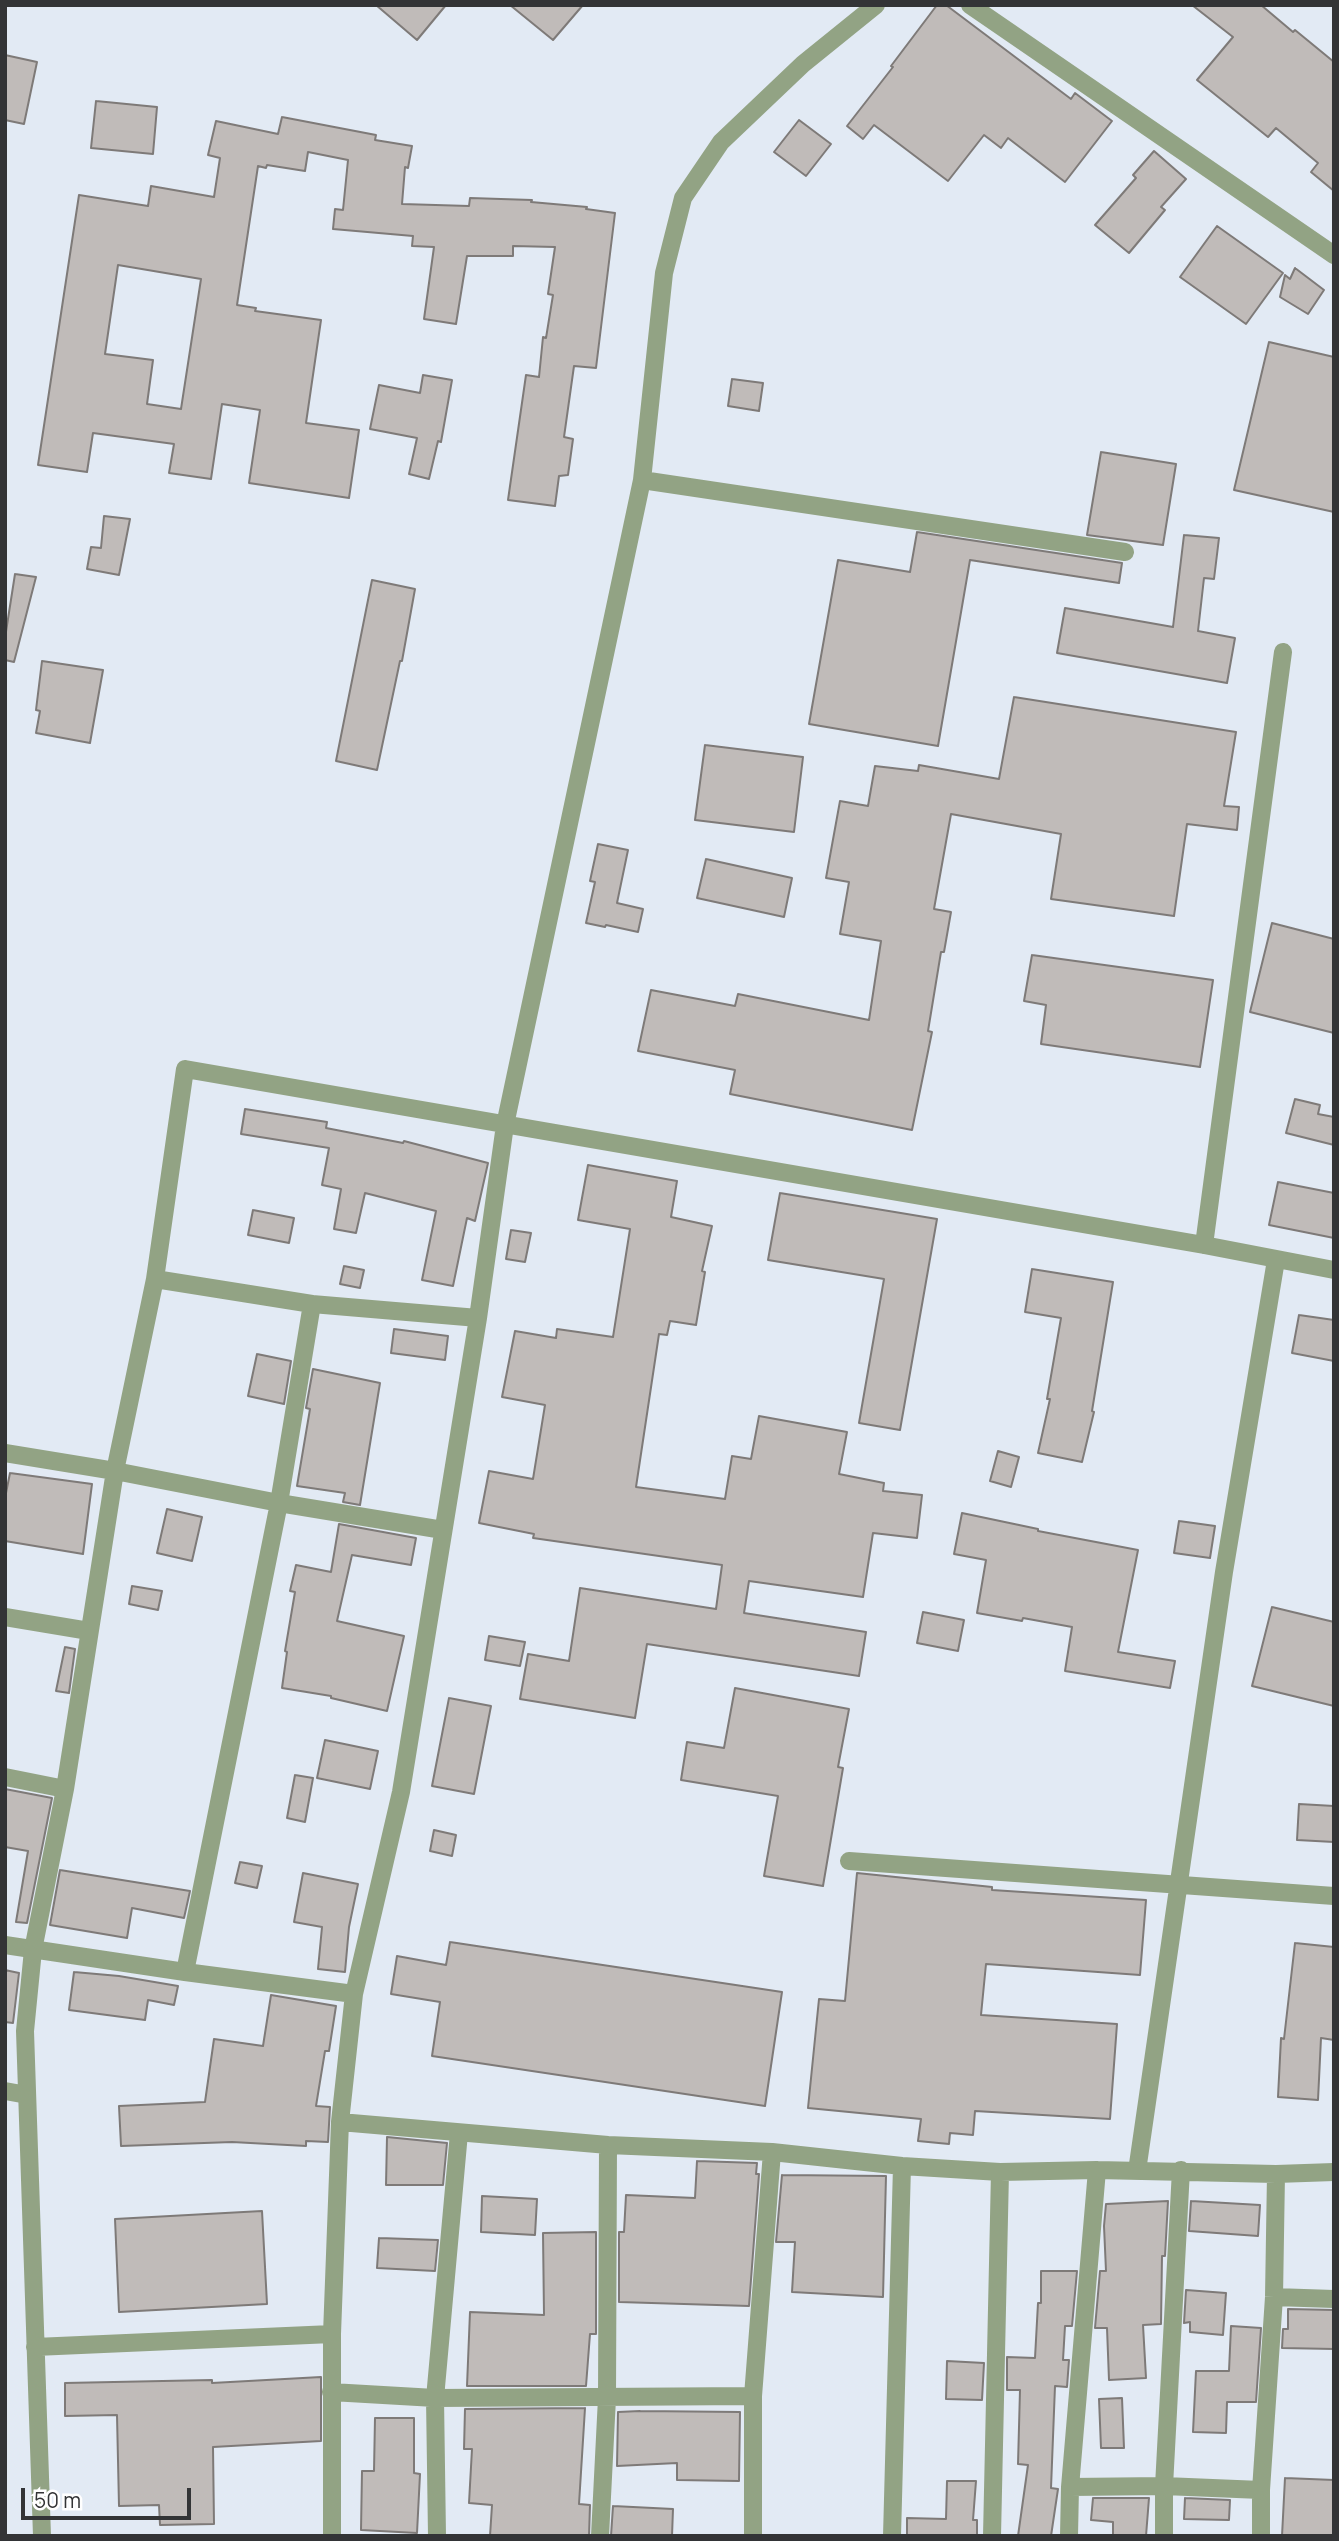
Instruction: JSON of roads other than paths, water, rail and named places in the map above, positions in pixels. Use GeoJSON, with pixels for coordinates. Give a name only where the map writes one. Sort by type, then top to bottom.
{"type":"FeatureCollection","features":[{"type":"Feature","properties":{"kind":"street"},"geometry":{"type":"LineString","coordinates":[[332,2536],[332,2334],[340,2122],[354,1994],[401,1792],[478,1318],[505,1125],[642,480],[664,273],[683,198],[721,142],[803,64],[876,5]]}},
{"type":"Feature","properties":{"kind":"street"},"geometry":{"type":"LineString","coordinates":[[970,5],[1334,255]]}},
{"type":"Feature","properties":{"kind":"street"},"geometry":{"type":"LineString","coordinates":[[642,480],[1125,552]]}},
{"type":"Feature","properties":{"kind":"street"},"geometry":{"type":"LineString","coordinates":[[1204,1245],[1283,652]]}},
{"type":"Feature","properties":{"kind":"street"},"geometry":{"type":"LineString","coordinates":[[42,2536],[25,2031],[33,1950],[65,1789],[115,1471],[155,1279],[185,1069],[1204,1245],[1334,1270]]}},
{"type":"Feature","properties":{"kind":"street"},"geometry":{"type":"LineString","coordinates":[[1137,2171],[1224,1573],[1276,1260]]}},
{"type":"Feature","properties":{"kind":"street"},"geometry":{"type":"LineString","coordinates":[[155,1279],[312,1304],[478,1318]]}},
{"type":"Feature","properties":{"kind":"street"},"geometry":{"type":"LineString","coordinates":[[185,1972],[279,1503],[312,1304]]}},
{"type":"Feature","properties":{"kind":"street"},"geometry":{"type":"LineString","coordinates":[[5,1453],[443,1530]]}},
{"type":"Feature","properties":{"kind":"street"},"geometry":{"type":"LineString","coordinates":[[5,1617],[89,1631]]}},
{"type":"Feature","properties":{"kind":"street"},"geometry":{"type":"LineString","coordinates":[[5,1777],[65,1789]]}},
{"type":"Feature","properties":{"kind":"street"},"geometry":{"type":"LineString","coordinates":[[849,1861],[1334,1896]]}},
{"type":"Feature","properties":{"kind":"street"},"geometry":{"type":"LineString","coordinates":[[5,1945],[354,1994]]}},
{"type":"Feature","properties":{"kind":"street"},"geometry":{"type":"LineString","coordinates":[[5,2091],[27,2095]]}},
{"type":"Feature","properties":{"kind":"street"},"geometry":{"type":"LineString","coordinates":[[340,2122],[608,2145],[772,2152],[902,2166],[999,2172],[1334,2172]]}},
{"type":"Feature","properties":{"kind":"street"},"geometry":{"type":"LineString","coordinates":[[437,2536],[435,2398],[459,2133]]}},
{"type":"Feature","properties":{"kind":"street"},"geometry":{"type":"LineString","coordinates":[[600,2536],[607,2398],[608,2145]]}},
{"type":"Feature","properties":{"kind":"street"},"geometry":{"type":"LineString","coordinates":[[753,2536],[753,2396],[772,2152]]}},
{"type":"Feature","properties":{"kind":"street"},"geometry":{"type":"LineString","coordinates":[[892,2536],[902,2166]]}},
{"type":"Feature","properties":{"kind":"street"},"geometry":{"type":"LineString","coordinates":[[1069,2536],[1070,2487],[1097,2170]]}},
{"type":"Feature","properties":{"kind":"street"},"geometry":{"type":"LineString","coordinates":[[1164,2536],[1164,2486],[1181,2170]]}},
{"type":"Feature","properties":{"kind":"street"},"geometry":{"type":"LineString","coordinates":[[992,2536],[999,2172]]}},
{"type":"Feature","properties":{"kind":"street"},"geometry":{"type":"LineString","coordinates":[[1261,2536],[1261,2490],[1274,2297],[1276,2174]]}},
{"type":"Feature","properties":{"kind":"street"},"geometry":{"type":"LineString","coordinates":[[1274,2297],[1334,2299]]}},
{"type":"Feature","properties":{"kind":"street"},"geometry":{"type":"LineString","coordinates":[[36,2347],[332,2334]]}},
{"type":"Feature","properties":{"kind":"street"},"geometry":{"type":"LineString","coordinates":[[331,2392],[435,2398],[753,2396]]}},
{"type":"Feature","properties":{"kind":"street"},"geometry":{"type":"LineString","coordinates":[[1070,2487],[1164,2486],[1261,2490]]}}]}
